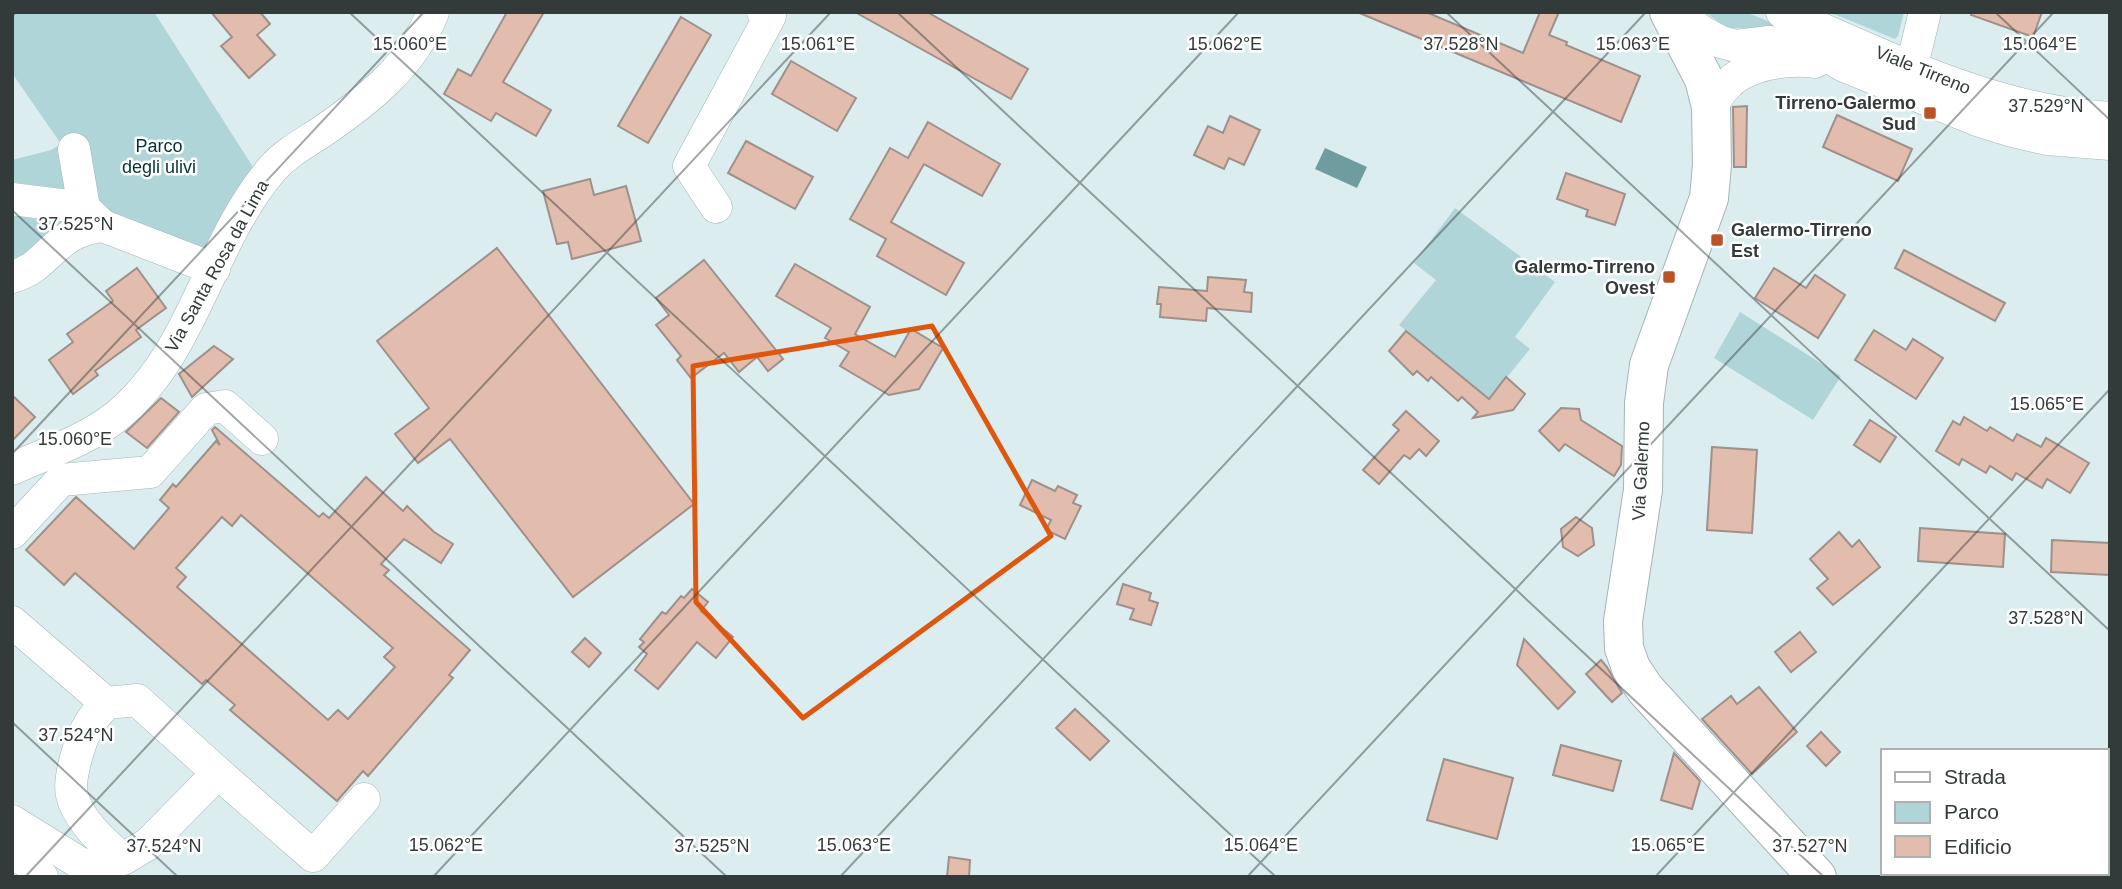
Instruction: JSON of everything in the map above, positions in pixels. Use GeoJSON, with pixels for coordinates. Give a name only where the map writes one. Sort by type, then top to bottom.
{"type":"FeatureCollection","features":[{"type":"Feature","properties":{"kind":"main road","name":"Via Galermo"},"geometry":{"type":"LineString","coordinates":[[1670,12],[1704,79],[1712,107],[1712,165],[1709,198],[1649,365],[1644,403],[1643,490],[1623,621],[1624,648],[1632,668],[1653,698],[1817,877]]}},
{"type":"Feature","properties":{"kind":"street","name":"Via Santa Rosa da Lima"},"geometry":{"type":"LineString","coordinates":[[12,469],[100,428],[132,402],[181,337],[236,225],[272,168],[295,149],[364,103],[409,56],[433,12]]}},
{"type":"Feature","properties":{"kind":"street"},"geometry":{"type":"LineString","coordinates":[[364,103],[400,84],[413,72],[438,37],[450,12]]}},
{"type":"Feature","properties":{"kind":"street"},"geometry":{"type":"LineString","coordinates":[[1676,12],[1721,42],[1736,46],[1769,42],[1793,43],[1818,51],[1844,66]]}},
{"type":"Feature","properties":{"kind":"street","name":"Viale Tirreno"},"geometry":{"type":"LineString","coordinates":[[1782,12],[2012,131],[2047,139],[2110,144]]}},
{"type":"Feature","properties":{"kind":"street"},"geometry":{"type":"LineString","coordinates":[[1908,78],[1925,12]]}},
{"type":"Feature","properties":{"kind":"street"},"geometry":{"type":"LineString","coordinates":[[716,207],[689,166],[768,14]]}},
{"type":"Feature","properties":{"kind":"street"},"geometry":{"type":"LineString","coordinates":[[1712,107],[1725,86],[1735,77],[1753,69],[1793,61],[1844,66]]}},
{"type":"Feature","properties":{"kind":"street","name":"Viale Tirreno"},"geometry":{"type":"LineString","coordinates":[[1844,66],[2062,114],[2110,118]]}},
{"type":"Feature","properties":{"kind":"street"},"geometry":{"type":"LineString","coordinates":[[74,149],[94,217]]}},
{"type":"Feature","properties":{"kind":"street"},"geometry":{"type":"LineString","coordinates":[[12,199],[94,217],[214,269]]}},
{"type":"Feature","properties":{"kind":"street"},"geometry":{"type":"LineString","coordinates":[[12,277],[24,274],[55,245],[72,233],[86,228],[94,217]]}},
{"type":"Feature","properties":{"kind":"street"},"geometry":{"type":"LineString","coordinates":[[12,533],[61,480],[150,472],[206,409],[225,406],[262,439]]}},
{"type":"Feature","properties":{"kind":"street"},"geometry":{"type":"LineString","coordinates":[[12,622],[106,703]]}},
{"type":"Feature","properties":{"kind":"street"},"geometry":{"type":"LineString","coordinates":[[123,859],[98,839],[71,794],[74,766],[88,725],[106,703],[137,700],[313,856],[363,799]]}},
{"type":"Feature","properties":{"kind":"street"},"geometry":{"type":"LineString","coordinates":[[12,821],[83,865],[123,859],[148,844],[218,773]]}},
{"type":"Feature","properties":{"kind":"street"},"geometry":{"type":"LineString","coordinates":[[12,854],[33,864],[42,877]]}},
{"type":"Feature","properties":{"kind":"street"},"geometry":{"type":"LineString","coordinates":[[12,864],[19,877]]}},
{"type":"Feature","properties":{"kind":"highlighted area"},"geometry":{"type":"Polygon","coordinates":[[[932,326],[1051,536],[803,718],[696,602],[693,366],[932,326]]]}},
{"type":"Feature","properties":{"kind":"green space","name":"Parco degli ulivi"},"geometry":{"type":"Polygon","coordinates":[[[12,12],[154,12],[253,167],[213,246],[198,247],[165,242],[70,190],[12,186],[12,160],[51,150],[61,144],[12,73],[12,12]]]}},
{"type":"Feature","properties":{"kind":"green space"},"geometry":{"type":"Polygon","coordinates":[[[1706,12],[1745,12],[1788,29],[1724,27],[1706,12]]]}},
{"type":"Feature","properties":{"kind":"green space"},"geometry":{"type":"Polygon","coordinates":[[[1829,12],[1904,12],[1895,39],[1829,12]]]}},
{"type":"Feature","properties":{"kind":"green space"},"geometry":{"type":"Polygon","coordinates":[[[1455,208],[1555,282],[1515,337],[1530,349],[1489,399],[1399,325],[1436,280],[1414,263],[1455,208]]]}},
{"type":"Feature","properties":{"kind":"green space"},"geometry":{"type":"Polygon","coordinates":[[[12,214],[77,220],[12,263],[12,214]]]}},
{"type":"Feature","properties":{"kind":"green space"},"geometry":{"type":"Polygon","coordinates":[[[1740,312],[1841,376],[1813,420],[1714,358],[1740,312]]]}},
{"type":"Feature","properties":{"kind":"shaded area"},"geometry":{"type":"Polygon","coordinates":[[[1325,148],[1367,167],[1357,188],[1315,169],[1325,148]]]}},
{"type":"Feature","properties":{"kind":"building"},"geometry":{"type":"Polygon","coordinates":[[[211,12],[260,12],[270,24],[257,35],[275,55],[249,78],[221,46],[232,37],[211,12]]]}},
{"type":"Feature","properties":{"kind":"building"},"geometry":{"type":"Polygon","coordinates":[[[507,12],[544,12],[503,82],[551,110],[536,136],[496,113],[491,121],[444,94],[458,69],[471,76],[507,12]]]}},
{"type":"Feature","properties":{"kind":"building"},"geometry":{"type":"Polygon","coordinates":[[[855,12],[927,12],[1028,69],[1011,99],[855,12]]]}},
{"type":"Feature","properties":{"kind":"building"},"geometry":{"type":"Polygon","coordinates":[[[1357,12],[1426,12],[1523,53],[1540,12],[1559,12],[1549,35],[1567,42],[1566,45],[1640,76],[1621,122],[1357,12]]]}},
{"type":"Feature","properties":{"kind":"building"},"geometry":{"type":"Polygon","coordinates":[[[1972,12],[2042,12],[2033,37],[1971,15],[1972,12]]]}},
{"type":"Feature","properties":{"kind":"building"},"geometry":{"type":"Polygon","coordinates":[[[681,17],[711,35],[648,143],[618,126],[681,17]]]}},
{"type":"Feature","properties":{"kind":"building"},"geometry":{"type":"Polygon","coordinates":[[[791,61],[856,98],[837,131],[772,94],[791,61]]]}},
{"type":"Feature","properties":{"kind":"building"},"geometry":{"type":"Polygon","coordinates":[[[1747,106],[1746,167],[1734,167],[1733,107],[1747,106]]]}},
{"type":"Feature","properties":{"kind":"building"},"geometry":{"type":"Polygon","coordinates":[[[1837,115],[1912,149],[1898,181],[1823,147],[1837,115]]]}},
{"type":"Feature","properties":{"kind":"building"},"geometry":{"type":"Polygon","coordinates":[[[1230,116],[1260,130],[1244,165],[1229,158],[1224,169],[1194,155],[1208,126],[1223,133],[1230,116]]]}},
{"type":"Feature","properties":{"kind":"building"},"geometry":{"type":"Polygon","coordinates":[[[928,122],[1000,164],[982,196],[924,164],[891,222],[964,263],[946,295],[877,256],[886,239],[850,219],[890,148],[908,158],[928,122]]]}},
{"type":"Feature","properties":{"kind":"building"},"geometry":{"type":"Polygon","coordinates":[[[746,141],[813,177],[795,209],[728,173],[746,141]]]}},
{"type":"Feature","properties":{"kind":"building"},"geometry":{"type":"Polygon","coordinates":[[[1566,173],[1625,194],[1615,225],[1586,216],[1588,210],[1557,199],[1566,173]]]}},
{"type":"Feature","properties":{"kind":"building"},"geometry":{"type":"Polygon","coordinates":[[[590,179],[594,195],[626,186],[641,241],[572,259],[568,242],[557,244],[543,191],[590,179]]]}},
{"type":"Feature","properties":{"kind":"building"},"geometry":{"type":"Polygon","coordinates":[[[497,248],[694,504],[573,597],[450,439],[418,463],[395,434],[429,408],[377,341],[497,248]]]}},
{"type":"Feature","properties":{"kind":"building"},"geometry":{"type":"Polygon","coordinates":[[[1904,250],[2005,303],[1995,321],[1895,268],[1904,250]]]}},
{"type":"Feature","properties":{"kind":"building"},"geometry":{"type":"Polygon","coordinates":[[[704,260],[783,359],[768,371],[757,357],[739,372],[724,353],[691,378],[677,360],[681,356],[656,325],[669,315],[656,298],[704,260]]]}},
{"type":"Feature","properties":{"kind":"building"},"geometry":{"type":"Polygon","coordinates":[[[795,264],[870,307],[855,334],[895,357],[911,329],[943,348],[919,389],[889,395],[840,366],[849,352],[825,338],[831,328],[776,296],[795,264]]]}},
{"type":"Feature","properties":{"kind":"building"},"geometry":{"type":"Polygon","coordinates":[[[137,268],[166,308],[136,330],[141,337],[95,371],[98,375],[73,394],[49,360],[73,342],[67,334],[113,301],[106,291],[137,268]]]}},
{"type":"Feature","properties":{"kind":"building"},"geometry":{"type":"Polygon","coordinates":[[[1774,268],[1806,288],[1815,275],[1845,295],[1818,338],[1755,298],[1774,268]]]}},
{"type":"Feature","properties":{"kind":"building"},"geometry":{"type":"Polygon","coordinates":[[[1208,277],[1246,280],[1244,292],[1252,293],[1251,312],[1207,308],[1206,321],[1160,317],[1161,304],[1157,304],[1159,287],[1207,291],[1208,277]]]}},
{"type":"Feature","properties":{"kind":"building"},"geometry":{"type":"Polygon","coordinates":[[[1874,330],[1906,350],[1913,339],[1943,358],[1916,399],[1855,360],[1874,330]]]}},
{"type":"Feature","properties":{"kind":"building"},"geometry":{"type":"Polygon","coordinates":[[[1406,331],[1489,399],[1506,377],[1525,394],[1513,410],[1473,418],[1478,412],[1462,397],[1458,401],[1431,377],[1428,381],[1417,371],[1413,375],[1389,351],[1406,331]]]}},
{"type":"Feature","properties":{"kind":"building"},"geometry":{"type":"Polygon","coordinates":[[[214,346],[233,359],[192,397],[179,374],[214,346]]]}},
{"type":"Feature","properties":{"kind":"building"},"geometry":{"type":"Polygon","coordinates":[[[12,395],[35,417],[12,441],[12,395]]]}},
{"type":"Feature","properties":{"kind":"building"},"geometry":{"type":"Polygon","coordinates":[[[161,398],[179,412],[147,448],[126,432],[161,398]]]}},
{"type":"Feature","properties":{"kind":"building"},"geometry":{"type":"Polygon","coordinates":[[[1561,408],[1579,409],[1581,420],[1622,446],[1621,465],[1614,476],[1565,444],[1559,451],[1539,431],[1561,408]]]}},
{"type":"Feature","properties":{"kind":"building"},"geometry":{"type":"Polygon","coordinates":[[[1406,411],[1439,441],[1426,456],[1419,449],[1410,459],[1404,455],[1379,484],[1363,470],[1399,430],[1393,425],[1406,411]]]}},
{"type":"Feature","properties":{"kind":"building"},"geometry":{"type":"Polygon","coordinates":[[[1964,417],[1987,431],[1990,427],[2013,441],[2017,434],[2041,447],[2046,438],[2089,463],[2070,493],[2047,479],[2042,488],[2016,473],[2012,480],[1990,466],[1986,473],[1962,459],[1959,465],[1936,451],[1953,421],[1960,425],[1964,417]]]}},
{"type":"Feature","properties":{"kind":"building"},"geometry":{"type":"Polygon","coordinates":[[[1870,420],[1896,437],[1880,462],[1854,445],[1870,420]]]}},
{"type":"Feature","properties":{"kind":"building"},"geometry":{"type":"Polygon","coordinates":[[[215,427],[319,517],[323,513],[329,518],[366,477],[403,511],[407,506],[434,532],[453,544],[441,563],[404,539],[381,564],[389,570],[384,575],[470,650],[449,675],[453,678],[368,776],[363,771],[337,801],[230,710],[235,705],[206,680],[202,684],[75,573],[64,585],[26,550],[76,497],[134,549],[169,508],[160,500],[173,484],[176,487],[216,441],[220,445],[212,430],[215,427]],[[241,515],[232,526],[222,517],[176,568],[186,577],[177,587],[328,720],[338,710],[348,719],[395,667],[384,657],[393,648],[241,515]]]}},
{"type":"Feature","properties":{"kind":"building"},"geometry":{"type":"Polygon","coordinates":[[[1712,447],[1757,450],[1752,533],[1707,530],[1712,447]]]}},
{"type":"Feature","properties":{"kind":"building"},"geometry":{"type":"Polygon","coordinates":[[[1032,480],[1055,491],[1058,486],[1077,495],[1073,503],[1081,506],[1065,539],[1046,530],[1051,520],[1020,505],[1032,480]]]}},
{"type":"Feature","properties":{"kind":"building"},"geometry":{"type":"Polygon","coordinates":[[[1576,517],[1592,528],[1594,545],[1578,556],[1563,547],[1561,529],[1576,517]]]}},
{"type":"Feature","properties":{"kind":"building"},"geometry":{"type":"Polygon","coordinates":[[[1920,528],[2005,534],[2003,567],[1918,561],[1920,528]]]}},
{"type":"Feature","properties":{"kind":"building"},"geometry":{"type":"Polygon","coordinates":[[[1839,532],[1852,547],[1859,540],[1880,567],[1833,605],[1817,588],[1828,579],[1810,559],[1839,532]]]}},
{"type":"Feature","properties":{"kind":"building"},"geometry":{"type":"Polygon","coordinates":[[[2052,540],[2110,543],[2110,575],[2051,572],[2052,540]]]}},
{"type":"Feature","properties":{"kind":"building"},"geometry":{"type":"Polygon","coordinates":[[[1123,584],[1151,593],[1149,600],[1158,603],[1151,625],[1130,619],[1134,609],[1117,604],[1123,584]]]}},
{"type":"Feature","properties":{"kind":"building"},"geometry":{"type":"Polygon","coordinates":[[[692,589],[708,602],[701,611],[733,637],[716,658],[697,642],[658,689],[635,670],[647,654],[639,647],[644,642],[640,639],[662,612],[666,614],[681,596],[684,598],[692,589]]]}},
{"type":"Feature","properties":{"kind":"building"},"geometry":{"type":"Polygon","coordinates":[[[1800,632],[1816,652],[1791,672],[1775,652],[1800,632]]]}},
{"type":"Feature","properties":{"kind":"building"},"geometry":{"type":"Polygon","coordinates":[[[585,638],[601,653],[589,667],[572,652],[585,638]]]}},
{"type":"Feature","properties":{"kind":"building"},"geometry":{"type":"Polygon","coordinates":[[[1524,639],[1575,692],[1558,709],[1517,665],[1524,639]]]}},
{"type":"Feature","properties":{"kind":"building"},"geometry":{"type":"Polygon","coordinates":[[[1601,660],[1622,693],[1612,702],[1586,674],[1601,660]]]}},
{"type":"Feature","properties":{"kind":"building"},"geometry":{"type":"Polygon","coordinates":[[[1759,687],[1797,732],[1752,774],[1702,719],[1731,696],[1737,704],[1759,687]]]}},
{"type":"Feature","properties":{"kind":"building"},"geometry":{"type":"Polygon","coordinates":[[[1075,709],[1109,741],[1090,760],[1056,728],[1075,709]]]}},
{"type":"Feature","properties":{"kind":"building"},"geometry":{"type":"Polygon","coordinates":[[[1821,732],[1840,752],[1826,766],[1807,746],[1821,732]]]}},
{"type":"Feature","properties":{"kind":"building"},"geometry":{"type":"Polygon","coordinates":[[[1561,745],[1621,761],[1613,791],[1553,775],[1561,745]]]}},
{"type":"Feature","properties":{"kind":"building"},"geometry":{"type":"Polygon","coordinates":[[[1674,753],[1700,781],[1692,809],[1661,800],[1674,753]]]}},
{"type":"Feature","properties":{"kind":"building"},"geometry":{"type":"Polygon","coordinates":[[[1444,759],[1513,778],[1497,839],[1427,820],[1444,759]]]}},
{"type":"Feature","properties":{"kind":"building"},"geometry":{"type":"Polygon","coordinates":[[[949,857],[970,860],[969,877],[947,877],[949,857]]]}},
{"type":"Feature","properties":{"kind":"place","name":"Tirreno-Galermo Sud"},"geometry":{"type":"Point","coordinates":[1930,113]}},
{"type":"Feature","properties":{"kind":"place","name":"Galermo-Tirreno Est"},"geometry":{"type":"Point","coordinates":[1717,240]}},
{"type":"Feature","properties":{"kind":"place","name":"Galermo-Tirreno Ovest"},"geometry":{"type":"Point","coordinates":[1669,277]}}]}
